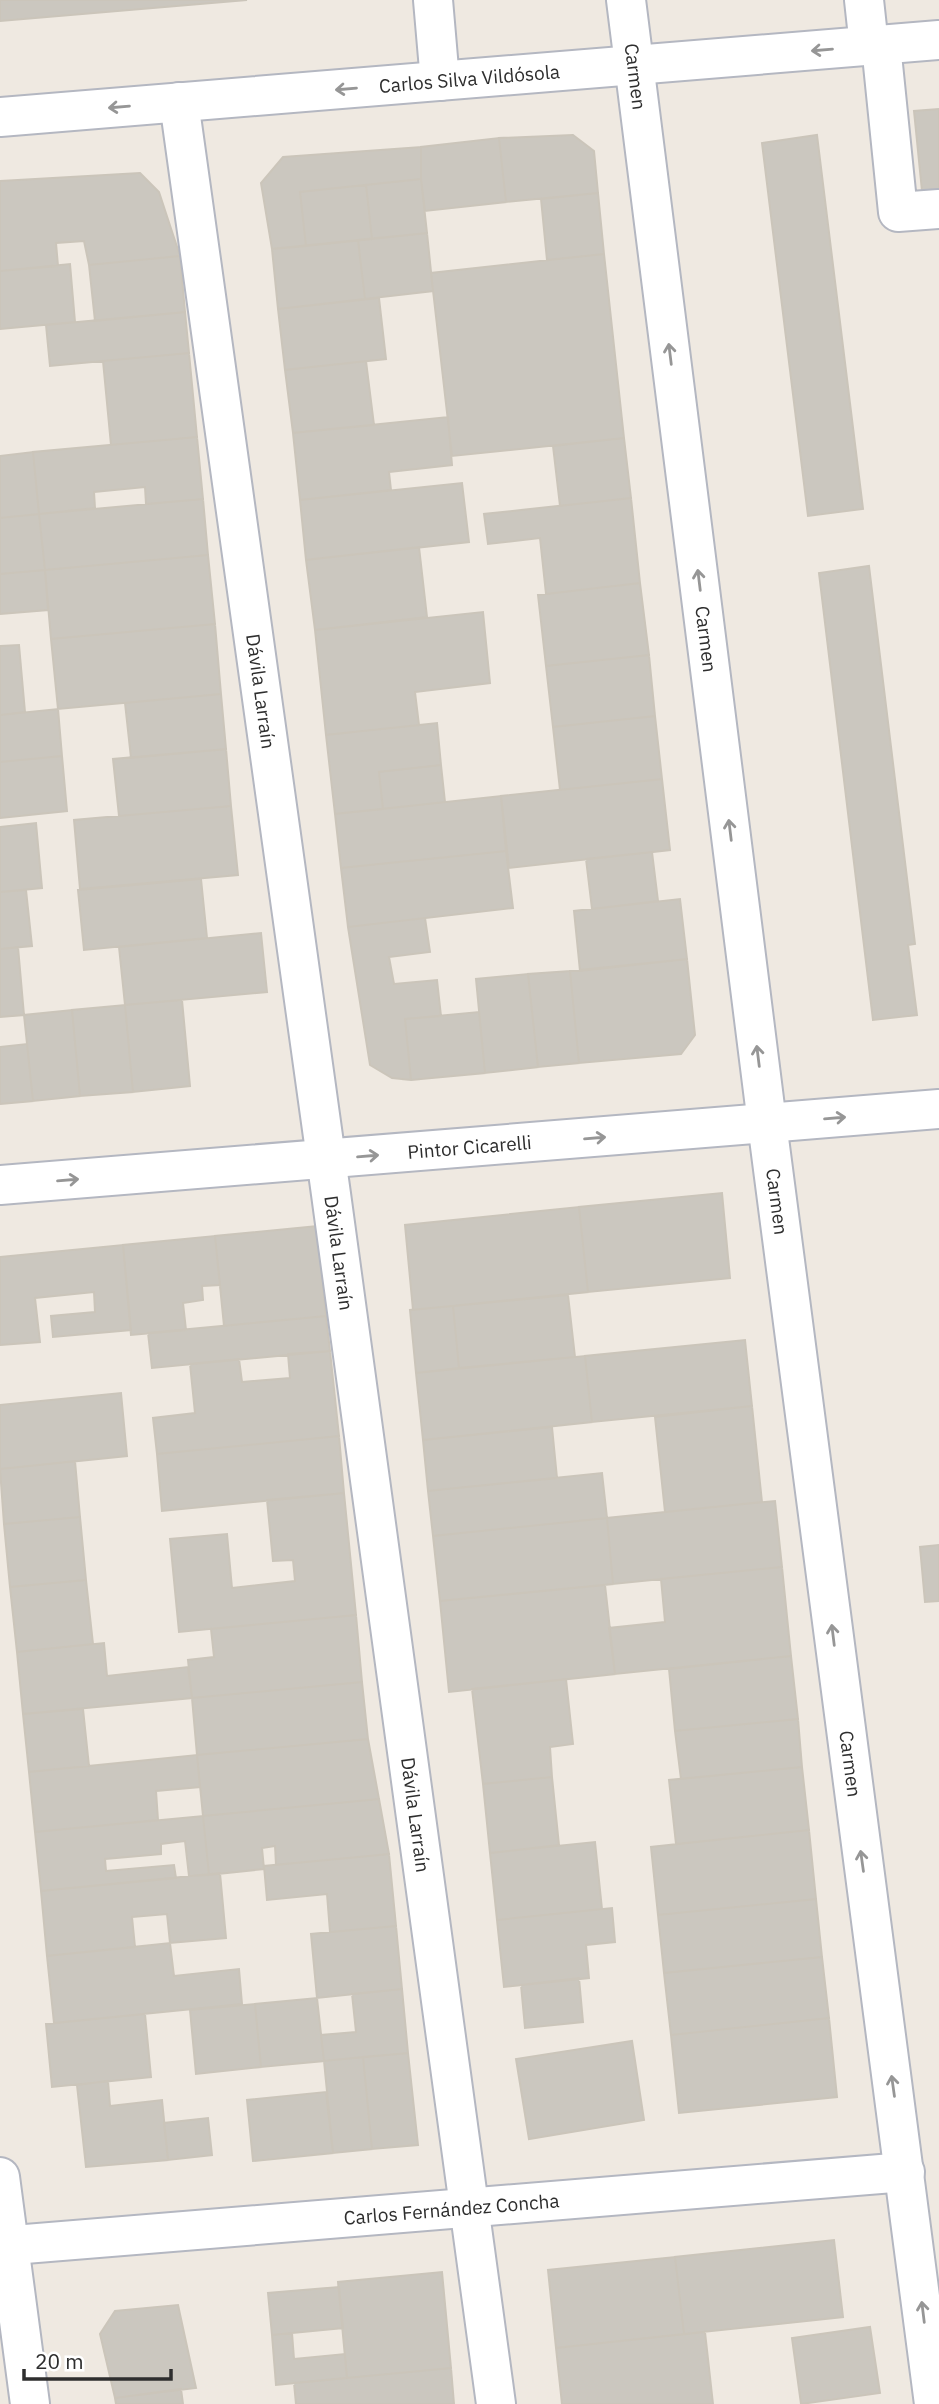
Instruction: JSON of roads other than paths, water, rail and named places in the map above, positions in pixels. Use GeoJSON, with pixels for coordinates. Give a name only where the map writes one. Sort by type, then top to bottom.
{"type":"FeatureCollection","features":[{"type":"Feature","properties":{"kind":"street"},"geometry":{"type":"LineString","coordinates":[[433,0],[440,81]]}},
{"type":"Feature","properties":{"kind":"street","name":"Carmen"},"geometry":{"type":"LineString","coordinates":[[626,0],[767,1123],[934,2404]]}},
{"type":"Feature","properties":{"kind":"street"},"geometry":{"type":"LineString","coordinates":[[864,0],[875,45],[898,212],[939,209]]}},
{"type":"Feature","properties":{"kind":"street","name":"Carlos Silva Vildósola"},"geometry":{"type":"LineString","coordinates":[[0,117],[939,40]]}},
{"type":"Feature","properties":{"kind":"street","name":"Dávila Larraín"},"geometry":{"type":"LineString","coordinates":[[179,103],[496,2404]]}},
{"type":"Feature","properties":{"kind":"street","name":"Pintor Cicarelli"},"geometry":{"type":"LineString","coordinates":[[0,1185],[939,1109]]}},
{"type":"Feature","properties":{"kind":"street","name":"Carlos Fernández Concha"},"geometry":{"type":"LineString","coordinates":[[5,2245],[905,2172]]}},
{"type":"Feature","properties":{"kind":"street"},"geometry":{"type":"LineString","coordinates":[[0,2177],[5,2245],[30,2404]]}}]}
